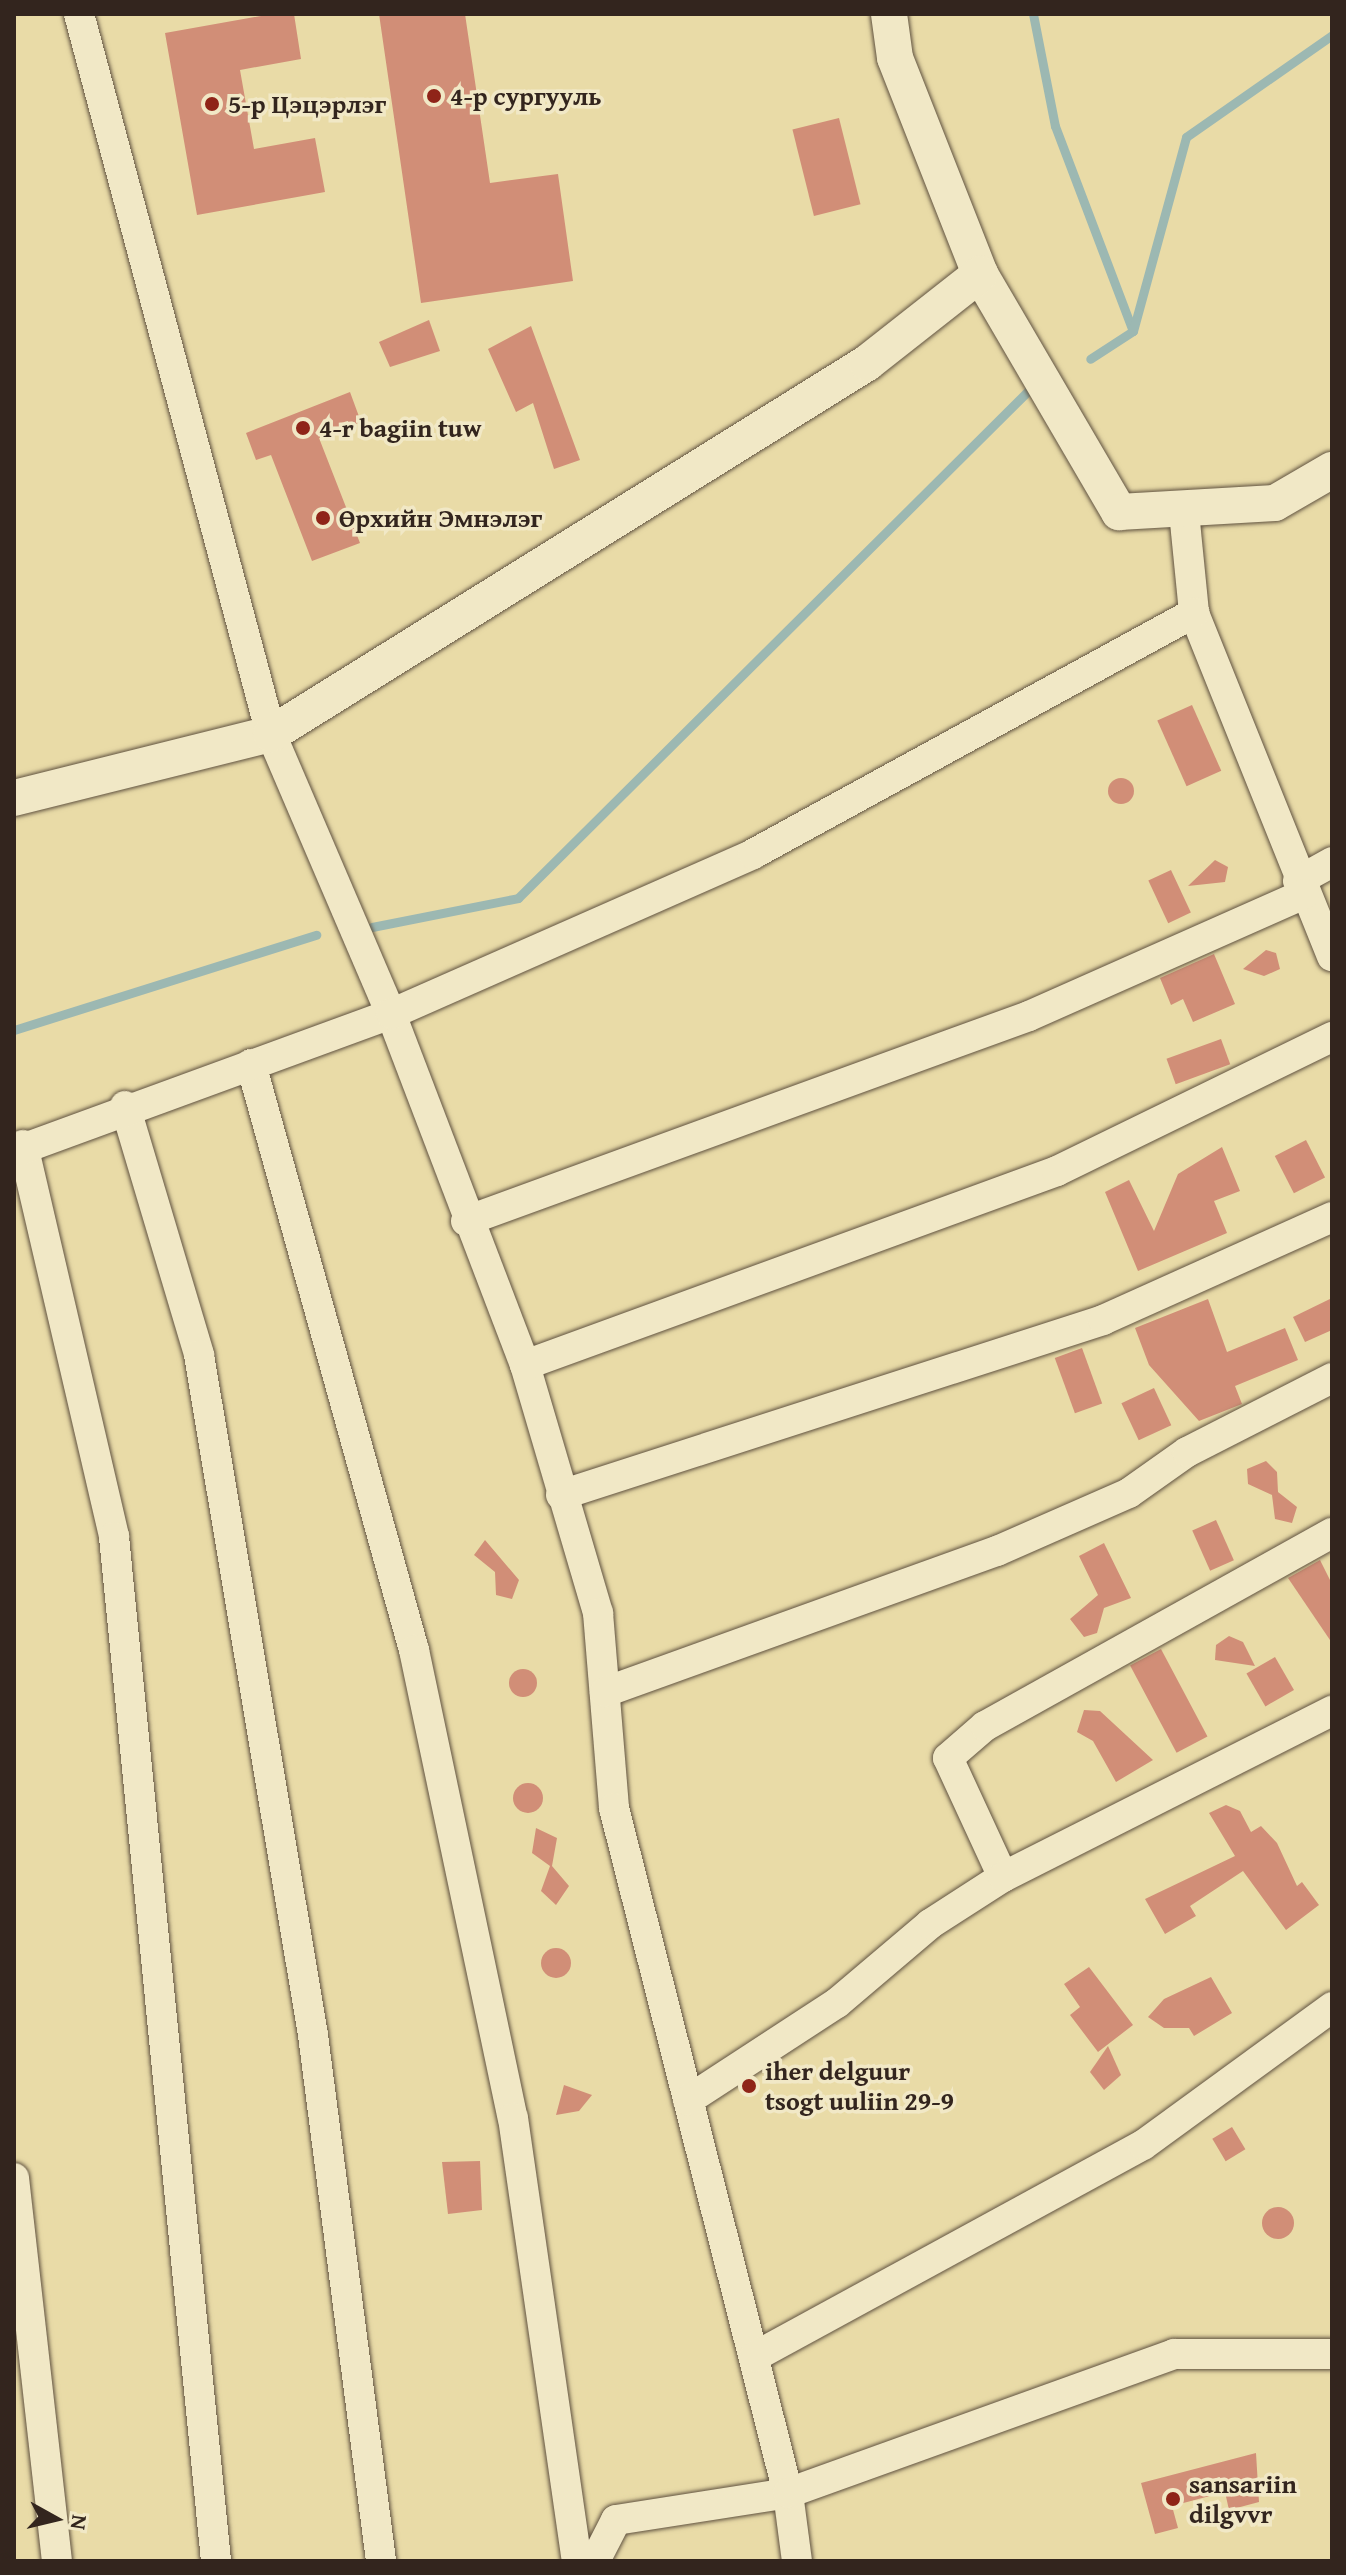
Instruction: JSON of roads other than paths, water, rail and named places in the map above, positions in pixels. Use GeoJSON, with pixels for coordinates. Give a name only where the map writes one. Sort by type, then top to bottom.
{"type":"FeatureCollection","features":[{"type":"Feature","properties":{"kind":"street"},"geometry":{"type":"LineString","coordinates":[[79,14],[271,734],[391,1014],[466,1221],[525,1365],[598,1613],[614,1808],[788,2493],[797,2561]]}},
{"type":"Feature","properties":{"kind":"street"},"geometry":{"type":"LineString","coordinates":[[889,14],[895,58],[980,274],[1119,512],[1184,512],[1275,503],[1332,470]]}},
{"type":"Feature","properties":{"kind":"street"},"geometry":{"type":"LineString","coordinates":[[14,798],[271,734],[867,363],[980,274]]}},
{"type":"Feature","properties":{"kind":"street"},"geometry":{"type":"LineString","coordinates":[[1184,512],[1194,613],[1301,887],[1332,956]]}},
{"type":"Feature","properties":{"kind":"street"},"geometry":{"type":"LineString","coordinates":[[216,2561],[114,1537],[19,1149],[125,1106],[391,1014],[753,854],[1194,613]]}},
{"type":"Feature","properties":{"kind":"street"},"geometry":{"type":"LineString","coordinates":[[466,1221],[1029,1016],[1301,887],[1332,862]]}},
{"type":"Feature","properties":{"kind":"street"},"geometry":{"type":"LineString","coordinates":[[525,1365],[1057,1171],[1332,1037]]}},
{"type":"Feature","properties":{"kind":"street"},"geometry":{"type":"LineString","coordinates":[[251,1064],[417,1665],[513,2118],[577,2561]]}},
{"type":"Feature","properties":{"kind":"street"},"geometry":{"type":"LineString","coordinates":[[125,1106],[199,1355],[313,2035],[381,2561]]}},
{"type":"Feature","properties":{"kind":"street"},"geometry":{"type":"LineString","coordinates":[[561,1495],[1103,1320],[1332,1217]]}},
{"type":"Feature","properties":{"kind":"street"},"geometry":{"type":"LineString","coordinates":[[605,1692],[997,1551],[1129,1493],[1187,1452],[1332,1378]]}},
{"type":"Feature","properties":{"kind":"street"},"geometry":{"type":"LineString","coordinates":[[1003,1877],[948,1758],[985,1726],[1332,1533]]}},
{"type":"Feature","properties":{"kind":"street"},"geometry":{"type":"LineString","coordinates":[[688,2100],[837,2003],[930,1924],[1003,1877],[1332,1711]]}},
{"type":"Feature","properties":{"kind":"street"},"geometry":{"type":"LineString","coordinates":[[754,2357],[1143,2145],[1332,2007]]}},
{"type":"Feature","properties":{"kind":"street"},"geometry":{"type":"LineString","coordinates":[[14,2178],[57,2561]]}},
{"type":"Feature","properties":{"kind":"street"},"geometry":{"type":"LineString","coordinates":[[595,2561],[616,2520],[788,2493],[1174,2354],[1332,2354]]}},
{"type":"Feature","properties":{"kind":"waterway"},"geometry":{"type":"LineString","coordinates":[[1033,14],[1055,126],[1133,331],[1090,359]]}},
{"type":"Feature","properties":{"kind":"waterway"},"geometry":{"type":"LineString","coordinates":[[1133,331],[1186,137],[1332,35]]}},
{"type":"Feature","properties":{"kind":"waterway"},"geometry":{"type":"LineString","coordinates":[[372,927],[518,898],[1027,392]]}},
{"type":"Feature","properties":{"kind":"waterway"},"geometry":{"type":"LineString","coordinates":[[14,1030],[316,935]]}},
{"type":"Feature","properties":{"kind":"place","name":"4-р сургууль"},"geometry":{"type":"Point","coordinates":[434,96]}},
{"type":"Feature","properties":{"kind":"place","name":"5-р Цэцэрлэг"},"geometry":{"type":"Point","coordinates":[212,104]}},
{"type":"Feature","properties":{"kind":"place","name":"4-r bagiin tuw"},"geometry":{"type":"Point","coordinates":[303,428]}},
{"type":"Feature","properties":{"kind":"place","name":"Өрхийн Эмнэлэг"},"geometry":{"type":"Point","coordinates":[323,518]}},
{"type":"Feature","properties":{"kind":"place","name":"iher delguur tsogt uuliin 29-9"},"geometry":{"type":"Point","coordinates":[749,2086]}},
{"type":"Feature","properties":{"kind":"place","name":"sansariin dilgvvr"},"geometry":{"type":"Point","coordinates":[1173,2499]}}]}
